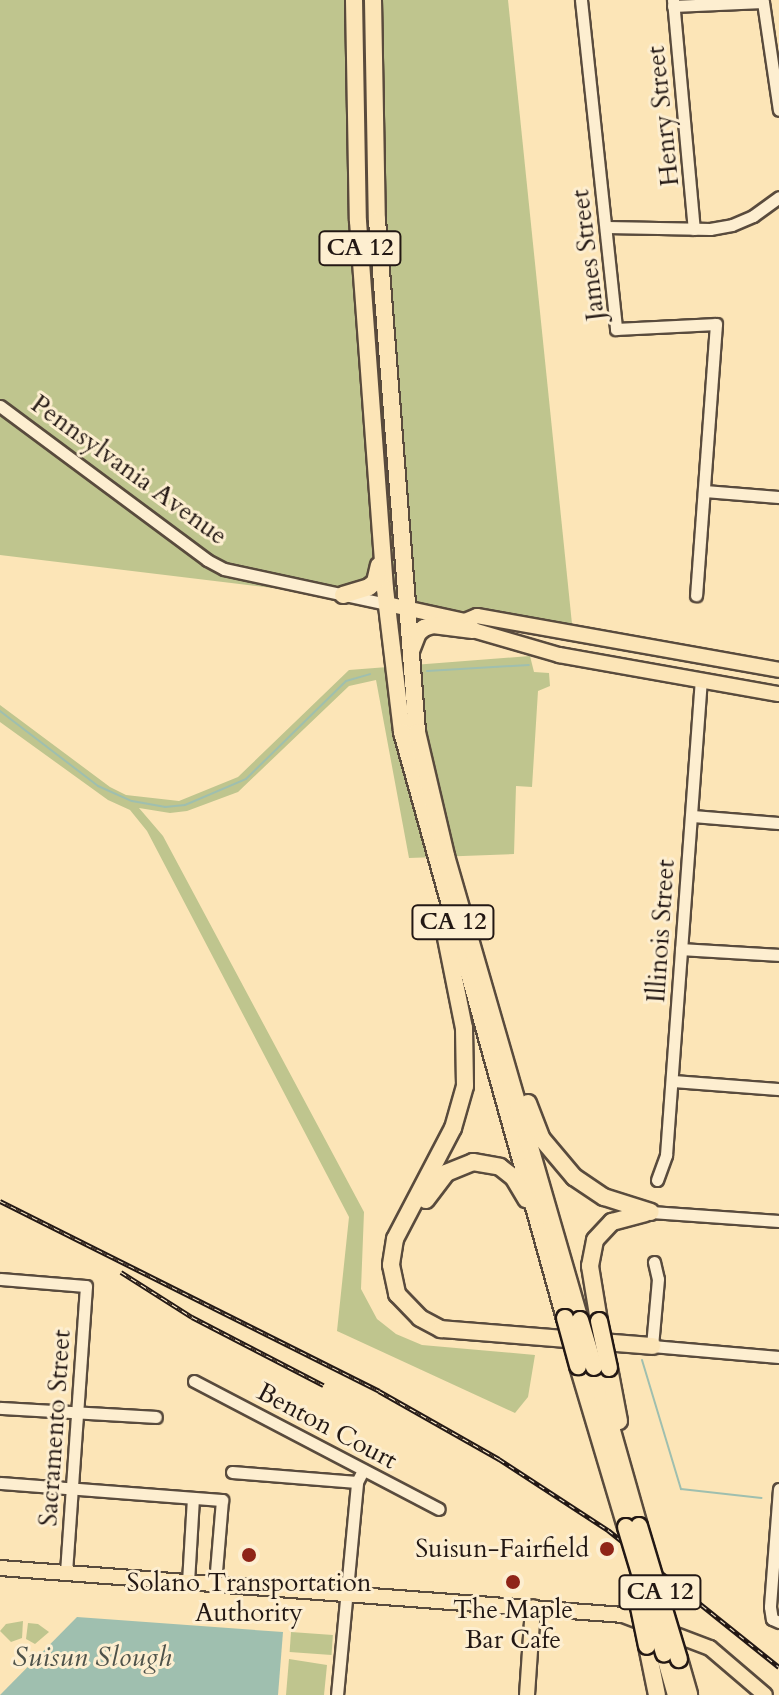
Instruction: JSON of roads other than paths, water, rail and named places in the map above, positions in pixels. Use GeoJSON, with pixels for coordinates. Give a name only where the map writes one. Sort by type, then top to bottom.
{"type":"FeatureCollection","features":[{"type":"Feature","properties":{"kind":"highway","name":"CA 12"},"geometry":{"type":"LineString","coordinates":[[354,0],[358,221],[387,604],[402,732],[541,1236],[594,1367],[633,1526],[671,1656],[689,1695]]}},
{"type":"Feature","properties":{"kind":"highway","name":"CA 12"},"geometry":{"type":"LineString","coordinates":[[373,0],[377,220],[409,656],[421,758],[572,1319]]}},
{"type":"Feature","properties":{"kind":"highway"},"geometry":{"type":"LineString","coordinates":[[343,595],[363,590],[375,582],[383,552]]}},
{"type":"Feature","properties":{"kind":"highway"},"geometry":{"type":"LineString","coordinates":[[409,656],[418,633],[424,628],[469,625]]}},
{"type":"Feature","properties":{"kind":"highway"},"geometry":{"type":"LineString","coordinates":[[434,857],[436,887],[464,1028],[467,1067],[462,1100],[453,1128],[401,1225],[391,1253],[392,1278],[403,1303],[432,1325],[455,1331],[652,1346]]}},
{"type":"Feature","properties":{"kind":"highway"},"geometry":{"type":"LineString","coordinates":[[474,951],[489,979],[542,1139],[563,1167],[587,1187],[621,1204],[651,1212]]}},
{"type":"Feature","properties":{"kind":"highway"},"geometry":{"type":"LineString","coordinates":[[410,1308],[398,1278],[401,1244],[435,1185],[459,1165],[487,1162],[513,1177],[541,1236]]}},
{"type":"Feature","properties":{"kind":"highway"},"geometry":{"type":"LineString","coordinates":[[651,1212],[622,1216],[595,1240],[590,1266],[599,1321],[594,1367],[633,1526],[647,1646],[657,1695]]}},
{"type":"Feature","properties":{"kind":"highway","name":"CA 12"},"geometry":{"type":"LineString","coordinates":[[633,1526],[671,1632],[676,1695]]}},
{"type":"Feature","properties":{"kind":"main road","name":"Pennsylvania Avenue"},"geometry":{"type":"LineString","coordinates":[[387,604],[405,606],[559,655],[701,683],[779,694]]}},
{"type":"Feature","properties":{"kind":"main road","name":"Pennsylvania Avenue"},"geometry":{"type":"LineString","coordinates":[[469,625],[477,616],[779,670]]}},
{"type":"Feature","properties":{"kind":"main road"},"geometry":{"type":"LineString","coordinates":[[0,1568],[623,1615],[710,1648],[765,1695]]}},
{"type":"Feature","properties":{"kind":"main road"},"geometry":{"type":"LineString","coordinates":[[527,1695],[533,1607]]}},
{"type":"Feature","properties":{"kind":"street","name":"James Street"},"geometry":{"type":"LineString","coordinates":[[581,0],[616,329],[716,324],[696,595]]}},
{"type":"Feature","properties":{"kind":"street"},"geometry":{"type":"LineString","coordinates":[[673,3],[763,2],[779,110]]}},
{"type":"Feature","properties":{"kind":"street","name":"Henry Street"},"geometry":{"type":"LineString","coordinates":[[673,3],[694,229]]}},
{"type":"Feature","properties":{"kind":"street"},"geometry":{"type":"LineString","coordinates":[[607,227],[694,229],[732,225],[753,216],[779,197]]}},
{"type":"Feature","properties":{"kind":"street","name":"Pennsylvania Avenue"},"geometry":{"type":"LineString","coordinates":[[0,406],[207,560],[242,575],[387,604]]}},
{"type":"Feature","properties":{"kind":"street"},"geometry":{"type":"LineString","coordinates":[[704,491],[779,497]]}},
{"type":"Feature","properties":{"kind":"street","name":"Illinois Street"},"geometry":{"type":"LineString","coordinates":[[657,1180],[666,1155],[701,683]]}},
{"type":"Feature","properties":{"kind":"street"},"geometry":{"type":"LineString","coordinates":[[692,816],[779,823]]}},
{"type":"Feature","properties":{"kind":"street"},"geometry":{"type":"LineString","coordinates":[[681,949],[779,955]]}},
{"type":"Feature","properties":{"kind":"street"},"geometry":{"type":"LineString","coordinates":[[672,1081],[779,1089]]}},
{"type":"Feature","properties":{"kind":"street"},"geometry":{"type":"LineString","coordinates":[[651,1212],[779,1221]]}},
{"type":"Feature","properties":{"kind":"street"},"geometry":{"type":"LineString","coordinates":[[654,1262],[658,1279],[652,1346],[779,1357]]}},
{"type":"Feature","properties":{"kind":"street","name":"Sacramento Street"},"geometry":{"type":"LineString","coordinates":[[0,1279],[86,1286],[66,1573]]}},
{"type":"Feature","properties":{"kind":"street","name":"Benton Court"},"geometry":{"type":"LineString","coordinates":[[194,1381],[439,1509]]}},
{"type":"Feature","properties":{"kind":"street"},"geometry":{"type":"LineString","coordinates":[[0,1408],[156,1417]]}},
{"type":"Feature","properties":{"kind":"street"},"geometry":{"type":"LineString","coordinates":[[337,1695],[357,1482],[363,1470]]}},
{"type":"Feature","properties":{"kind":"street"},"geometry":{"type":"LineString","coordinates":[[232,1472],[357,1482]]}},
{"type":"Feature","properties":{"kind":"street"},"geometry":{"type":"LineString","coordinates":[[0,1483],[222,1500],[215,1584]]}},
{"type":"Feature","properties":{"kind":"street"},"geometry":{"type":"LineString","coordinates":[[775,1620],[779,1489]]}},
{"type":"Feature","properties":{"kind":"street"},"geometry":{"type":"LineString","coordinates":[[188,1582],[193,1498]]}},
{"type":"Feature","properties":{"kind":"water","name":"Suisun Slough"},"geometry":{"type":"Polygon","coordinates":[[[77,1617],[283,1632],[278,1695],[0,1695],[77,1617]]]}},
{"type":"Feature","properties":{"kind":"waterway"},"geometry":{"type":"LineString","coordinates":[[427,671],[529,665]]}},
{"type":"Feature","properties":{"kind":"waterway"},"geometry":{"type":"LineString","coordinates":[[0,711],[98,786],[132,801],[165,807],[185,805],[246,779],[346,681],[370,674]]}},
{"type":"Feature","properties":{"kind":"waterway"},"geometry":{"type":"LineString","coordinates":[[642,1360],[681,1489],[762,1498]]}},
{"type":"Feature","properties":{"kind":"railway"},"geometry":{"type":"LineString","coordinates":[[0,1201],[379,1391],[499,1459],[608,1530],[779,1667]]}},
{"type":"Feature","properties":{"kind":"railway"},"geometry":{"type":"LineString","coordinates":[[121,1272],[192,1317],[323,1385]]}},
{"type":"Feature","properties":{"kind":"place","name":"Suisun-Fairfield"},"geometry":{"type":"Point","coordinates":[607,1549]}},
{"type":"Feature","properties":{"kind":"place","name":"Solano Transportation Authority"},"geometry":{"type":"Point","coordinates":[249,1555]}},
{"type":"Feature","properties":{"kind":"place","name":"The Maple Bar Cafe"},"geometry":{"type":"Point","coordinates":[513,1582]}}]}
